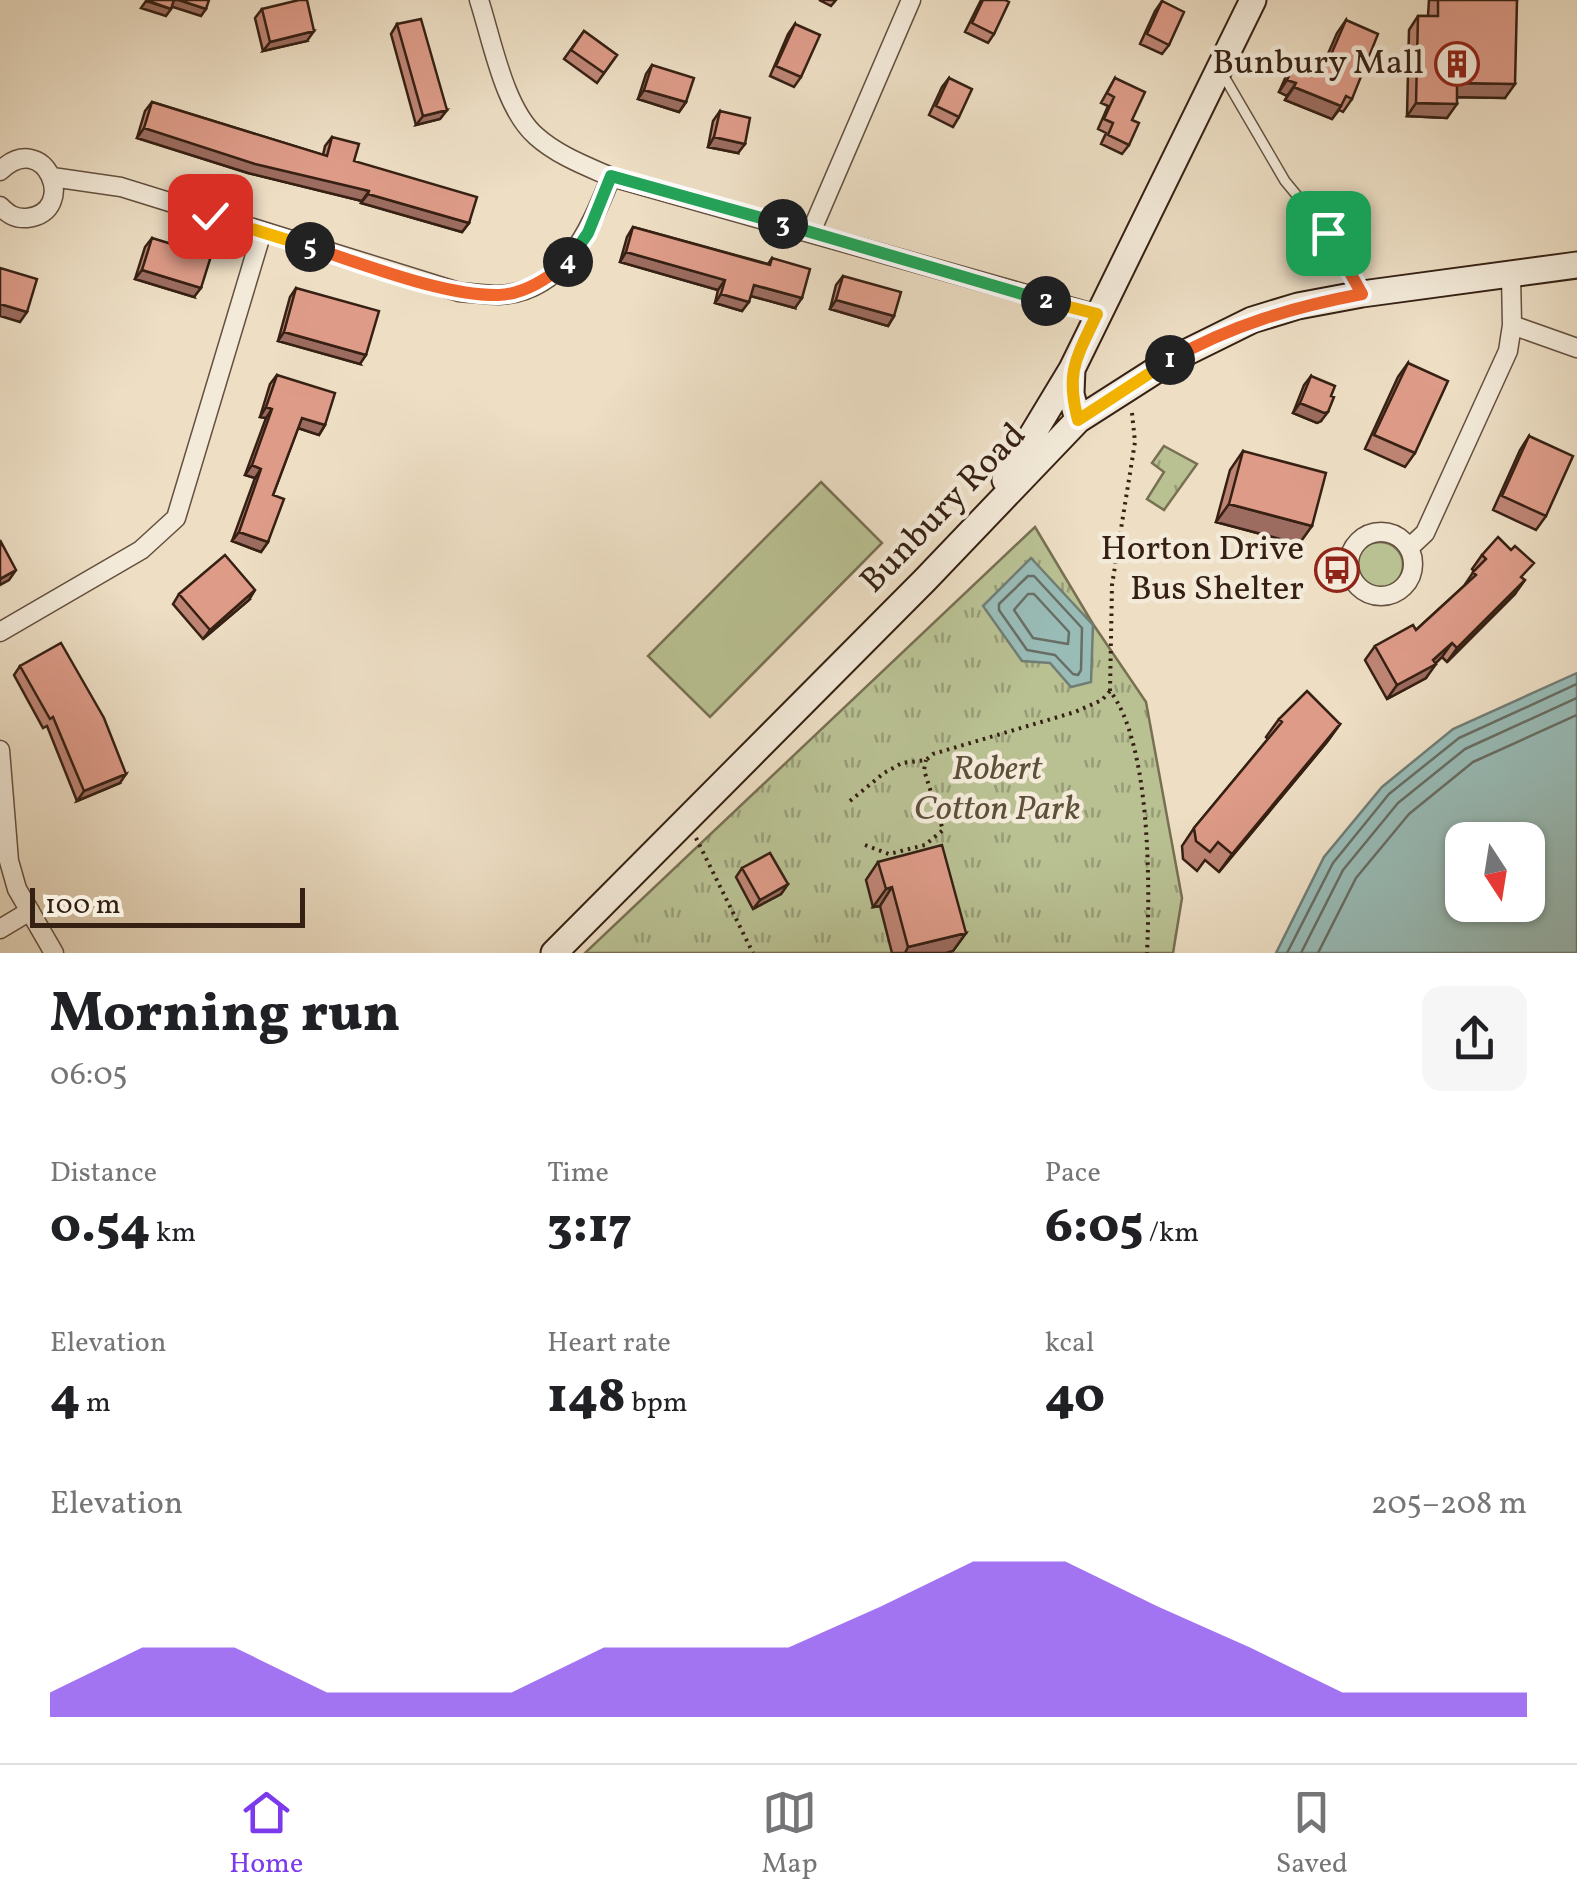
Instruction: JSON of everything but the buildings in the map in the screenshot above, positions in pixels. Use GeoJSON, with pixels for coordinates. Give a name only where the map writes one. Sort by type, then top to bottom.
{"type":"FeatureCollection","features":[{"type":"Feature","properties":{"kind":"main road"},"geometry":{"type":"LineString","coordinates":[[972,531],[1072,369],[1253,0]]}},
{"type":"Feature","properties":{"kind":"main road","name":"Bunbury Road"},"geometry":{"type":"LineString","coordinates":[[554,953],[1078,420],[1175,358],[1252,320],[1298,306],[1362,294],[1577,265]]}},
{"type":"Feature","properties":{"kind":"main road","name":"Bunbury Road"},"geometry":{"type":"LineString","coordinates":[[1539,271],[1577,276]]}},
{"type":"Feature","properties":{"kind":"main road"},"geometry":{"type":"LineString","coordinates":[[1072,369],[1071,394],[1078,420]]}},
{"type":"Feature","properties":{"kind":"street"},"geometry":{"type":"LineString","coordinates":[[480,0],[508,93],[534,135],[570,159],[611,176],[1097,314]]}},
{"type":"Feature","properties":{"kind":"street"},"geometry":{"type":"LineString","coordinates":[[812,232],[911,0]]}},
{"type":"Feature","properties":{"kind":"street"},"geometry":{"type":"LineString","coordinates":[[0,171],[17,159],[38,162],[52,177],[54,194],[38,215],[11,216],[0,206]]}},
{"type":"Feature","properties":{"kind":"street"},"geometry":{"type":"LineString","coordinates":[[52,177],[121,187],[459,292],[502,295],[540,284],[567,263],[588,233],[611,176]]}},
{"type":"Feature","properties":{"kind":"street"},"geometry":{"type":"LineString","coordinates":[[0,632],[141,550],[176,518],[262,232]]}},
{"type":"Feature","properties":{"kind":"street"},"geometry":{"type":"LineString","coordinates":[[1408,548],[1425,533],[1508,351],[1511,275]]}},
{"type":"Feature","properties":{"kind":"street"},"geometry":{"type":"LineString","coordinates":[[1512,325],[1577,348]]}},
{"type":"Feature","properties":{"kind":"street"},"geometry":{"type":"LineString","coordinates":[[1372,534],[1393,535],[1408,548],[1412,569],[1409,579],[1394,594],[1364,592],[1344,573],[1355,545],[1372,534]]}},
{"type":"Feature","properties":{"kind":"street"},"geometry":{"type":"LineString","coordinates":[[0,750],[9,862],[17,889],[54,953]]}},
{"type":"Feature","properties":{"kind":"street"},"geometry":{"type":"LineString","coordinates":[[0,929],[30,912]]}},
{"type":"Feature","properties":{"kind":"lane"},"geometry":{"type":"LineString","coordinates":[[1221,71],[1285,181],[1344,258],[1362,294]]}},
{"type":"Feature","properties":{"kind":"path"},"geometry":{"type":"LineString","coordinates":[[1123,390],[1133,419],[1135,442],[1115,552],[1110,690],[1119,702],[1132,740],[1144,811],[1150,899],[1148,953]]}},
{"type":"Feature","properties":{"kind":"path"},"geometry":{"type":"LineString","coordinates":[[850,801],[902,764],[926,760],[933,754],[1075,712],[1102,700],[1110,690]]}},
{"type":"Feature","properties":{"kind":"path"},"geometry":{"type":"LineString","coordinates":[[866,845],[889,854],[925,844],[943,830],[924,770],[926,760]]}},
{"type":"Feature","properties":{"kind":"path"},"geometry":{"type":"LineString","coordinates":[[684,823],[693,833],[753,953]]}},
{"type":"Feature","properties":{"kind":"green space"},"geometry":{"type":"Polygon","coordinates":[[[1164,446],[1197,464],[1164,510],[1147,499],[1164,472],[1152,463],[1164,446]]]}},
{"type":"Feature","properties":{"kind":"green space"},"geometry":{"type":"Polygon","coordinates":[[[821,482],[882,543],[710,717],[648,656],[821,482]]]}},
{"type":"Feature","properties":{"kind":"green space","name":"Robert Cotton Park"},"geometry":{"type":"Polygon","coordinates":[[[1035,527],[1146,702],[1182,898],[1173,953],[585,953],[1035,527]]]}},
{"type":"Feature","properties":{"kind":"green space"},"geometry":{"type":"Polygon","coordinates":[[[1380,542],[1396,549],[1403,565],[1396,581],[1380,588],[1364,581],[1357,565],[1364,549],[1380,542]]]}},
{"type":"Feature","properties":{"kind":"water"},"geometry":{"type":"Polygon","coordinates":[[[1031,558],[1093,625],[1091,682],[1071,687],[1050,663],[1022,661],[983,606],[1031,558]]]}},
{"type":"Feature","properties":{"kind":"water"},"geometry":{"type":"Polygon","coordinates":[[[1577,673],[1577,953],[1276,953],[1324,857],[1382,787],[1453,729],[1577,673]]]}},
{"type":"Feature","properties":{"kind":"place","name":"Bunbury Mall"},"geometry":{"type":"Point","coordinates":[1457,64]}},
{"type":"Feature","properties":{"kind":"place","name":"Horton Drive Bus Shelter"},"geometry":{"type":"Point","coordinates":[1337,570]}},
{"type":"Feature","properties":{"kind":"route"},"geometry":{"type":"LineString","coordinates":[[210,216],[459,292],[502,295],[540,284],[567,263],[588,233],[611,176],[1097,314],[1072,369],[1071,394],[1078,420],[1140,378],[1252,320],[1298,306],[1362,294],[1328,233]]}}]}
